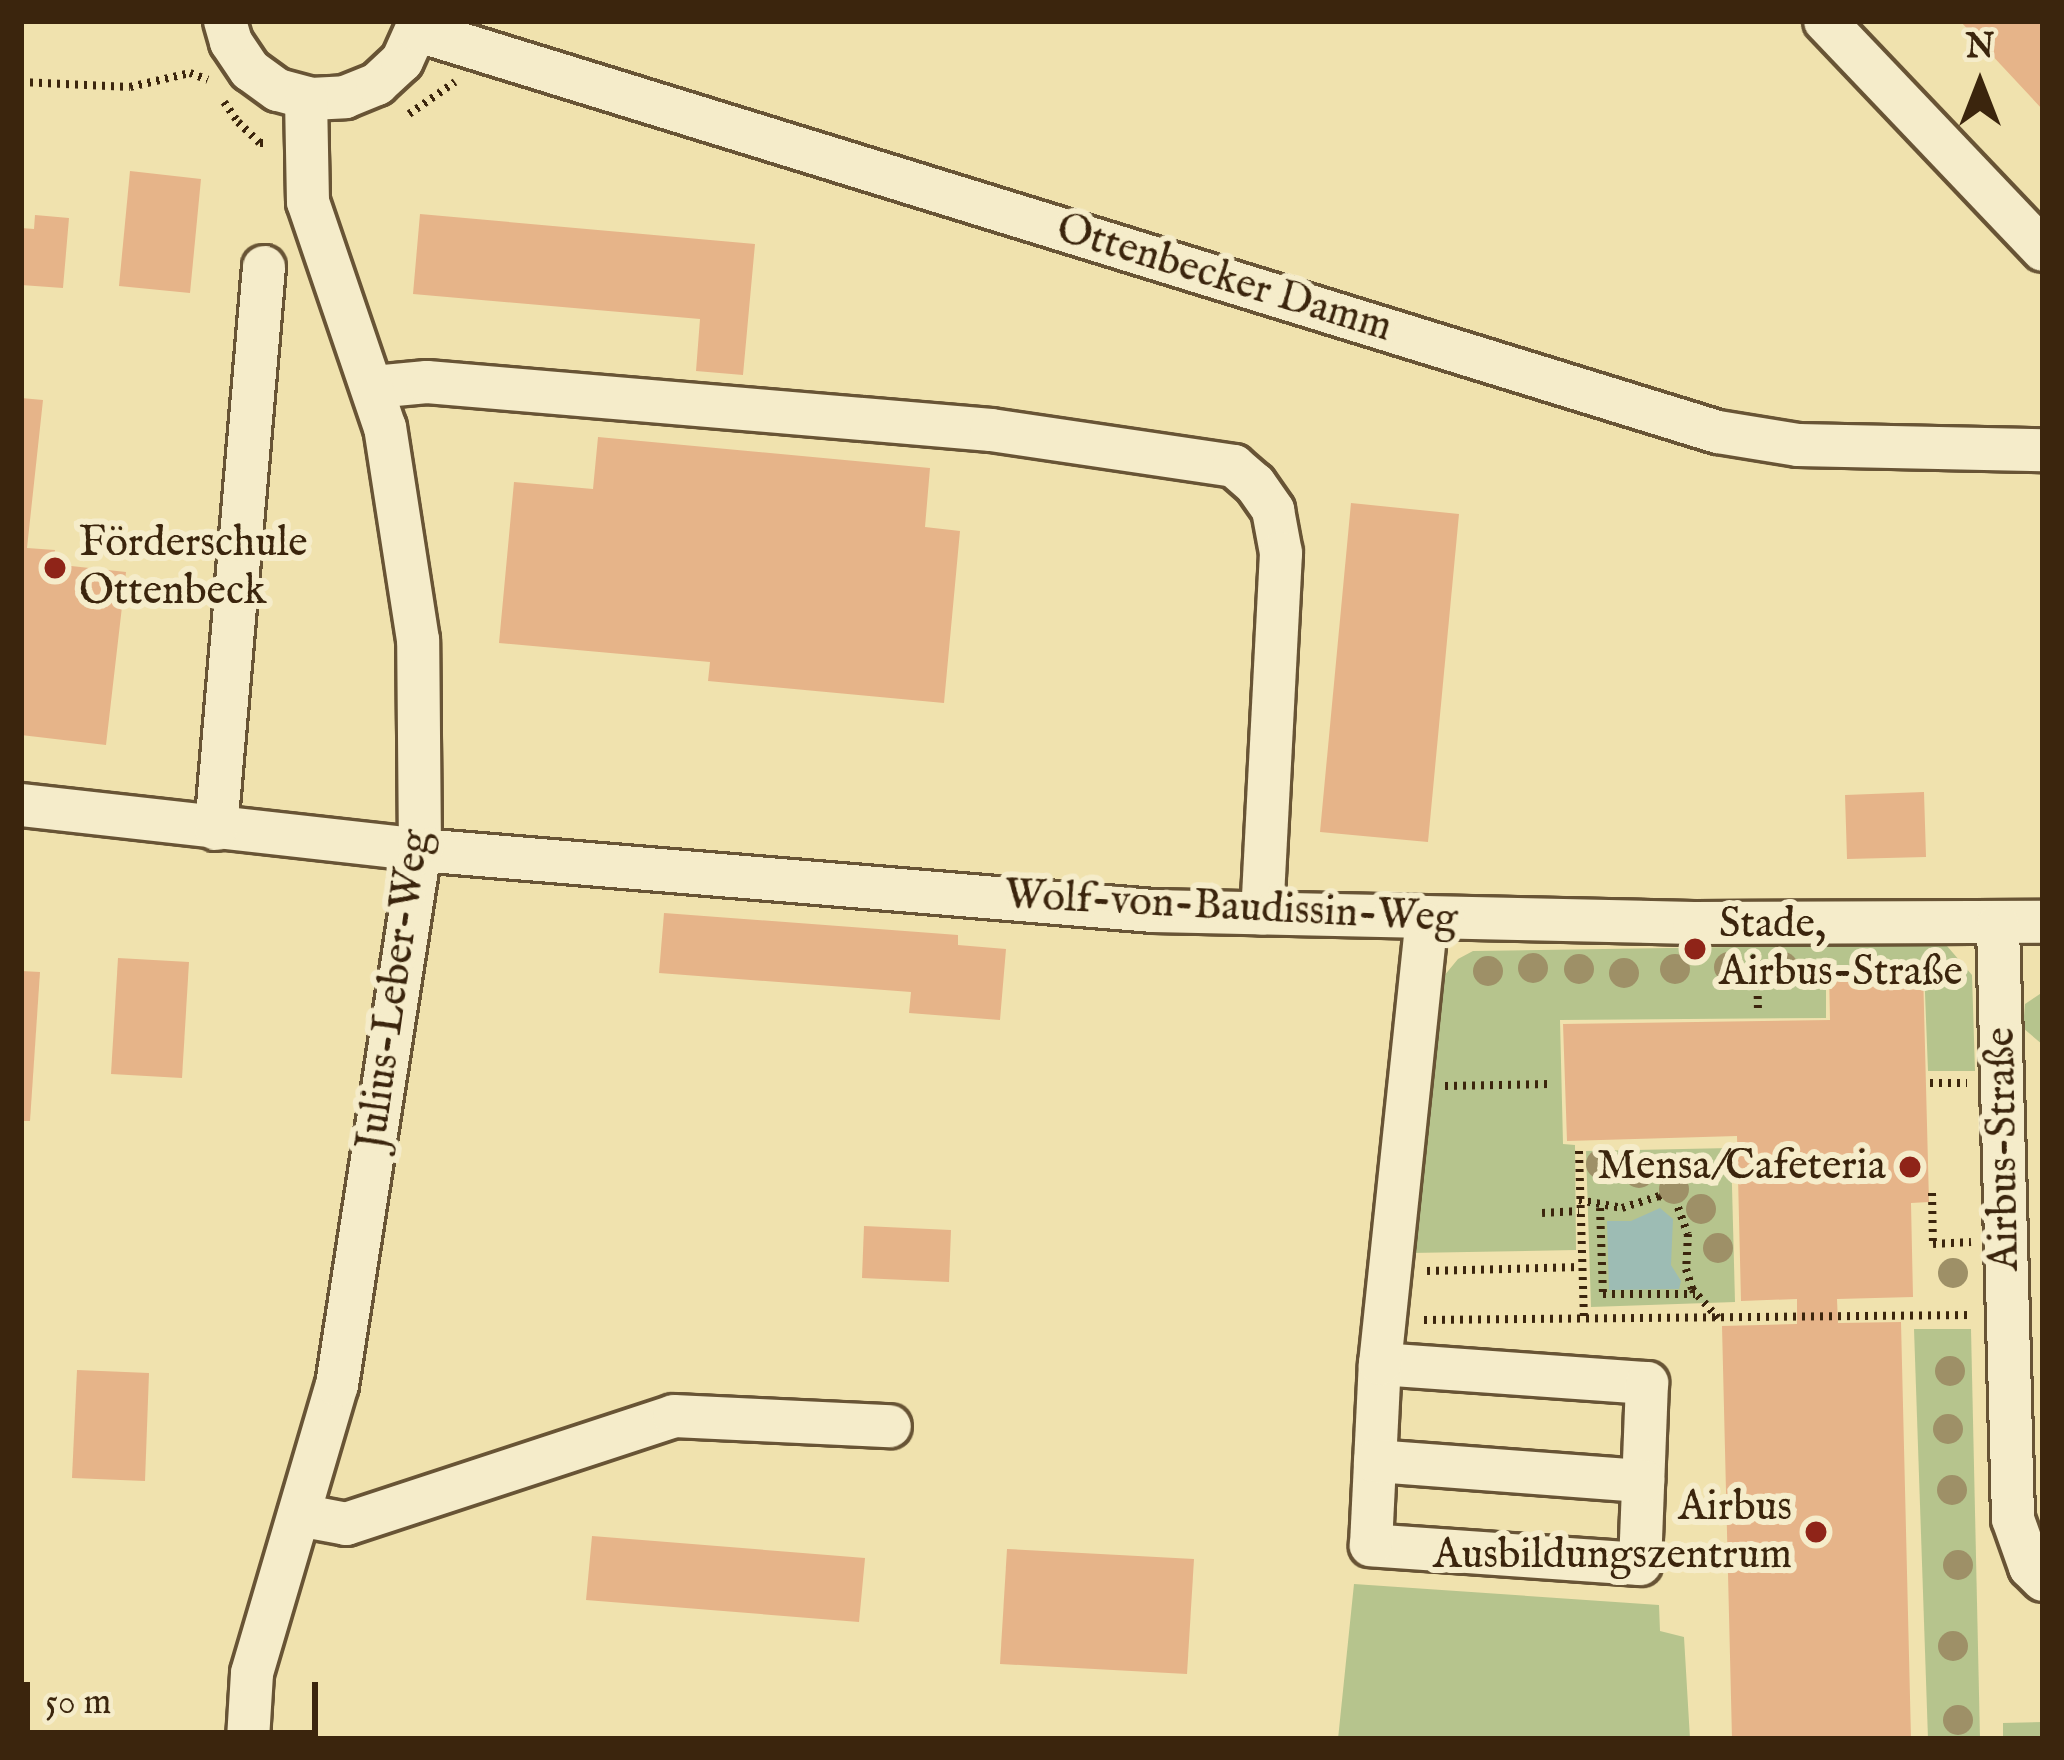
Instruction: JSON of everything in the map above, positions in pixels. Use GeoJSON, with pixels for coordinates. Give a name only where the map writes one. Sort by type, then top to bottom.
{"type":"FeatureCollection","features":[{"type":"Feature","properties":{"kind":"street"},"geometry":{"type":"LineString","coordinates":[[225,21],[231,42],[250,70],[278,90],[306,98],[345,97],[377,84],[402,61],[419,26]]}},
{"type":"Feature","properties":{"kind":"street"},"geometry":{"type":"LineString","coordinates":[[1825,21],[2043,250]]}},
{"type":"Feature","properties":{"kind":"street","name":"Ottenbecker Damm"},"geometry":{"type":"LineString","coordinates":[[419,26],[1718,432],[1798,445],[2043,450]]}},
{"type":"Feature","properties":{"kind":"street","name":"Julius-Leber-Weg"},"geometry":{"type":"LineString","coordinates":[[248,1739],[252,1673],[337,1385],[420,850],[418,640],[385,428],[374,387],[324,262],[308,202],[306,98]]}},
{"type":"Feature","properties":{"kind":"street"},"geometry":{"type":"LineString","coordinates":[[226,830],[264,267]]}},
{"type":"Feature","properties":{"kind":"street"},"geometry":{"type":"LineString","coordinates":[[374,387],[428,382],[992,430],[1234,466],[1255,484],[1273,511],[1281,553],[1262,914]]}},
{"type":"Feature","properties":{"kind":"street","name":"Wolf-von-Baudissin-Weg"},"geometry":{"type":"LineString","coordinates":[[21,805],[420,850],[1153,911],[2043,922]]}},
{"type":"Feature","properties":{"kind":"street"},"geometry":{"type":"LineString","coordinates":[[1380,1364],[1647,1383],[1640,1564],[1371,1545],[1380,1364],[1427,917]]}},
{"type":"Feature","properties":{"kind":"street","name":"Airbus-Straße"},"geometry":{"type":"LineString","coordinates":[[1998,925],[2013,1519],[2030,1568],[2043,1580]]}},
{"type":"Feature","properties":{"kind":"street"},"geometry":{"type":"LineString","coordinates":[[298,1515],[346,1524],[674,1415],[890,1426]]}},
{"type":"Feature","properties":{"kind":"street"},"geometry":{"type":"LineString","coordinates":[[1375,1460],[1643,1481]]}},
{"type":"Feature","properties":{"kind":"path"},"geometry":{"type":"LineString","coordinates":[[1756,940],[1758,1012]]}},
{"type":"Feature","properties":{"kind":"path"},"geometry":{"type":"LineString","coordinates":[[1930,1083],[1980,1083]]}},
{"type":"Feature","properties":{"kind":"path"},"geometry":{"type":"LineString","coordinates":[[1579,1151],[1584,1319]]}},
{"type":"Feature","properties":{"kind":"path"},"geometry":{"type":"LineString","coordinates":[[1932,1192],[1933,1244],[1984,1241]]}},
{"type":"Feature","properties":{"kind":"path"},"geometry":{"type":"LineString","coordinates":[[1543,1214],[1580,1206],[1622,1208],[1659,1196],[1675,1199],[1684,1212],[1686,1269],[1696,1294],[1719,1318]]}},
{"type":"Feature","properties":{"kind":"path"},"geometry":{"type":"LineString","coordinates":[[1600,1208],[1603,1294],[1696,1294]]}},
{"type":"Feature","properties":{"kind":"path"},"geometry":{"type":"LineString","coordinates":[[1424,1271],[1580,1267]]}},
{"type":"Feature","properties":{"kind":"path"},"geometry":{"type":"LineString","coordinates":[[1421,1320],[1987,1315]]}},
{"type":"Feature","properties":{"kind":"green space"},"geometry":{"type":"Polygon","coordinates":[[[1947,946],[1972,975],[1975,1071],[1928,1071],[1924,967],[1826,970],[1826,1018],[1560,1020],[1563,1144],[1575,1145],[1576,1250],[1410,1253],[1434,988],[1458,959],[1473,951],[1947,946]]]}},
{"type":"Feature","properties":{"kind":"green space"},"geometry":{"type":"Polygon","coordinates":[[[2043,992],[2043,1045],[2023,1028],[2025,1004],[2043,992]]]}},
{"type":"Feature","properties":{"kind":"green space"},"geometry":{"type":"Polygon","coordinates":[[[1731,1148],[1735,1302],[1591,1307],[1586,1151],[1731,1148]]]}},
{"type":"Feature","properties":{"kind":"green space"},"geometry":{"type":"Polygon","coordinates":[[[1914,1329],[1971,1329],[1980,1739],[1928,1739],[1914,1329]]]}},
{"type":"Feature","properties":{"kind":"green space"},"geometry":{"type":"Polygon","coordinates":[[[1354,1584],[1659,1605],[1660,1631],[1684,1637],[1690,1739],[1338,1739],[1354,1584]]]}},
{"type":"Feature","properties":{"kind":"green space"},"geometry":{"type":"Polygon","coordinates":[[[2043,1722],[2043,1739],[2003,1739],[2003,1723],[2043,1722]]]}},
{"type":"Feature","properties":{"kind":"water"},"geometry":{"type":"Polygon","coordinates":[[[1660,1208],[1673,1219],[1671,1265],[1681,1281],[1679,1289],[1609,1290],[1607,1221],[1631,1221],[1660,1208]]]}},
{"type":"Feature","properties":{"kind":"building"},"geometry":{"type":"Polygon","coordinates":[[[1960,21],[2043,21],[2043,110],[1960,21]]]}},
{"type":"Feature","properties":{"kind":"building"},"geometry":{"type":"Polygon","coordinates":[[[130,171],[201,179],[190,293],[119,286],[130,171]]]}},
{"type":"Feature","properties":{"kind":"building"},"geometry":{"type":"Polygon","coordinates":[[[420,214],[755,244],[743,375],[696,371],[700,319],[413,294],[420,214]]]}},
{"type":"Feature","properties":{"kind":"building"},"geometry":{"type":"Polygon","coordinates":[[[35,215],[69,218],[63,288],[21,285],[21,228],[34,229],[35,215]]]}},
{"type":"Feature","properties":{"kind":"building","name":"Förderschule Ottenbeck"},"geometry":{"type":"Polygon","coordinates":[[[21,398],[43,400],[27,548],[55,550],[53,564],[126,572],[106,745],[21,735],[21,398]]]}},
{"type":"Feature","properties":{"kind":"building"},"geometry":{"type":"Polygon","coordinates":[[[598,437],[930,468],[925,527],[960,531],[944,703],[708,681],[710,662],[499,643],[514,482],[593,489],[598,437]]]}},
{"type":"Feature","properties":{"kind":"building"},"geometry":{"type":"Polygon","coordinates":[[[1351,503],[1459,514],[1428,842],[1320,832],[1351,503]]]}},
{"type":"Feature","properties":{"kind":"building"},"geometry":{"type":"Polygon","coordinates":[[[1924,792],[1926,857],[1847,859],[1845,795],[1924,792]]]}},
{"type":"Feature","properties":{"kind":"building"},"geometry":{"type":"Polygon","coordinates":[[[664,913],[958,935],[958,945],[1006,949],[1000,1020],[909,1013],[911,992],[659,973],[664,913]]]}},
{"type":"Feature","properties":{"kind":"building"},"geometry":{"type":"Polygon","coordinates":[[[118,958],[189,962],[182,1078],[111,1074],[118,958]]]}},
{"type":"Feature","properties":{"kind":"building"},"geometry":{"type":"Polygon","coordinates":[[[1923,970],[1929,1202],[1911,1203],[1913,1297],[1837,1299],[1838,1323],[1901,1322],[1911,1739],[1732,1739],[1722,1326],[1797,1324],[1797,1299],[1741,1301],[1737,1136],[1567,1141],[1563,1024],[1830,1020],[1829,972],[1923,970]]]}},
{"type":"Feature","properties":{"kind":"building"},"geometry":{"type":"Polygon","coordinates":[[[21,971],[40,972],[30,1121],[21,1121],[21,971]]]}},
{"type":"Feature","properties":{"kind":"building"},"geometry":{"type":"Polygon","coordinates":[[[864,1226],[951,1230],[949,1282],[862,1278],[864,1226]]]}},
{"type":"Feature","properties":{"kind":"building"},"geometry":{"type":"Polygon","coordinates":[[[77,1370],[149,1373],[145,1481],[72,1478],[77,1370]]]}},
{"type":"Feature","properties":{"kind":"building"},"geometry":{"type":"Polygon","coordinates":[[[592,1536],[865,1558],[859,1622],[586,1600],[592,1536]]]}},
{"type":"Feature","properties":{"kind":"building"},"geometry":{"type":"Polygon","coordinates":[[[1007,1549],[1194,1559],[1187,1674],[1000,1664],[1007,1549]]]}},
{"type":"Feature","properties":{"kind":"place","name":"Förderschule Ottenbeck"},"geometry":{"type":"Point","coordinates":[55,568]}},
{"type":"Feature","properties":{"kind":"place","name":"Stade, Airbus-Straße"},"geometry":{"type":"Point","coordinates":[1695,949]}},
{"type":"Feature","properties":{"kind":"place","name":"Mensa/Cafeteria"},"geometry":{"type":"Point","coordinates":[1910,1167]}},
{"type":"Feature","properties":{"kind":"place","name":"Airbus Ausbildungszentrum"},"geometry":{"type":"Point","coordinates":[1816,1532]}}]}
